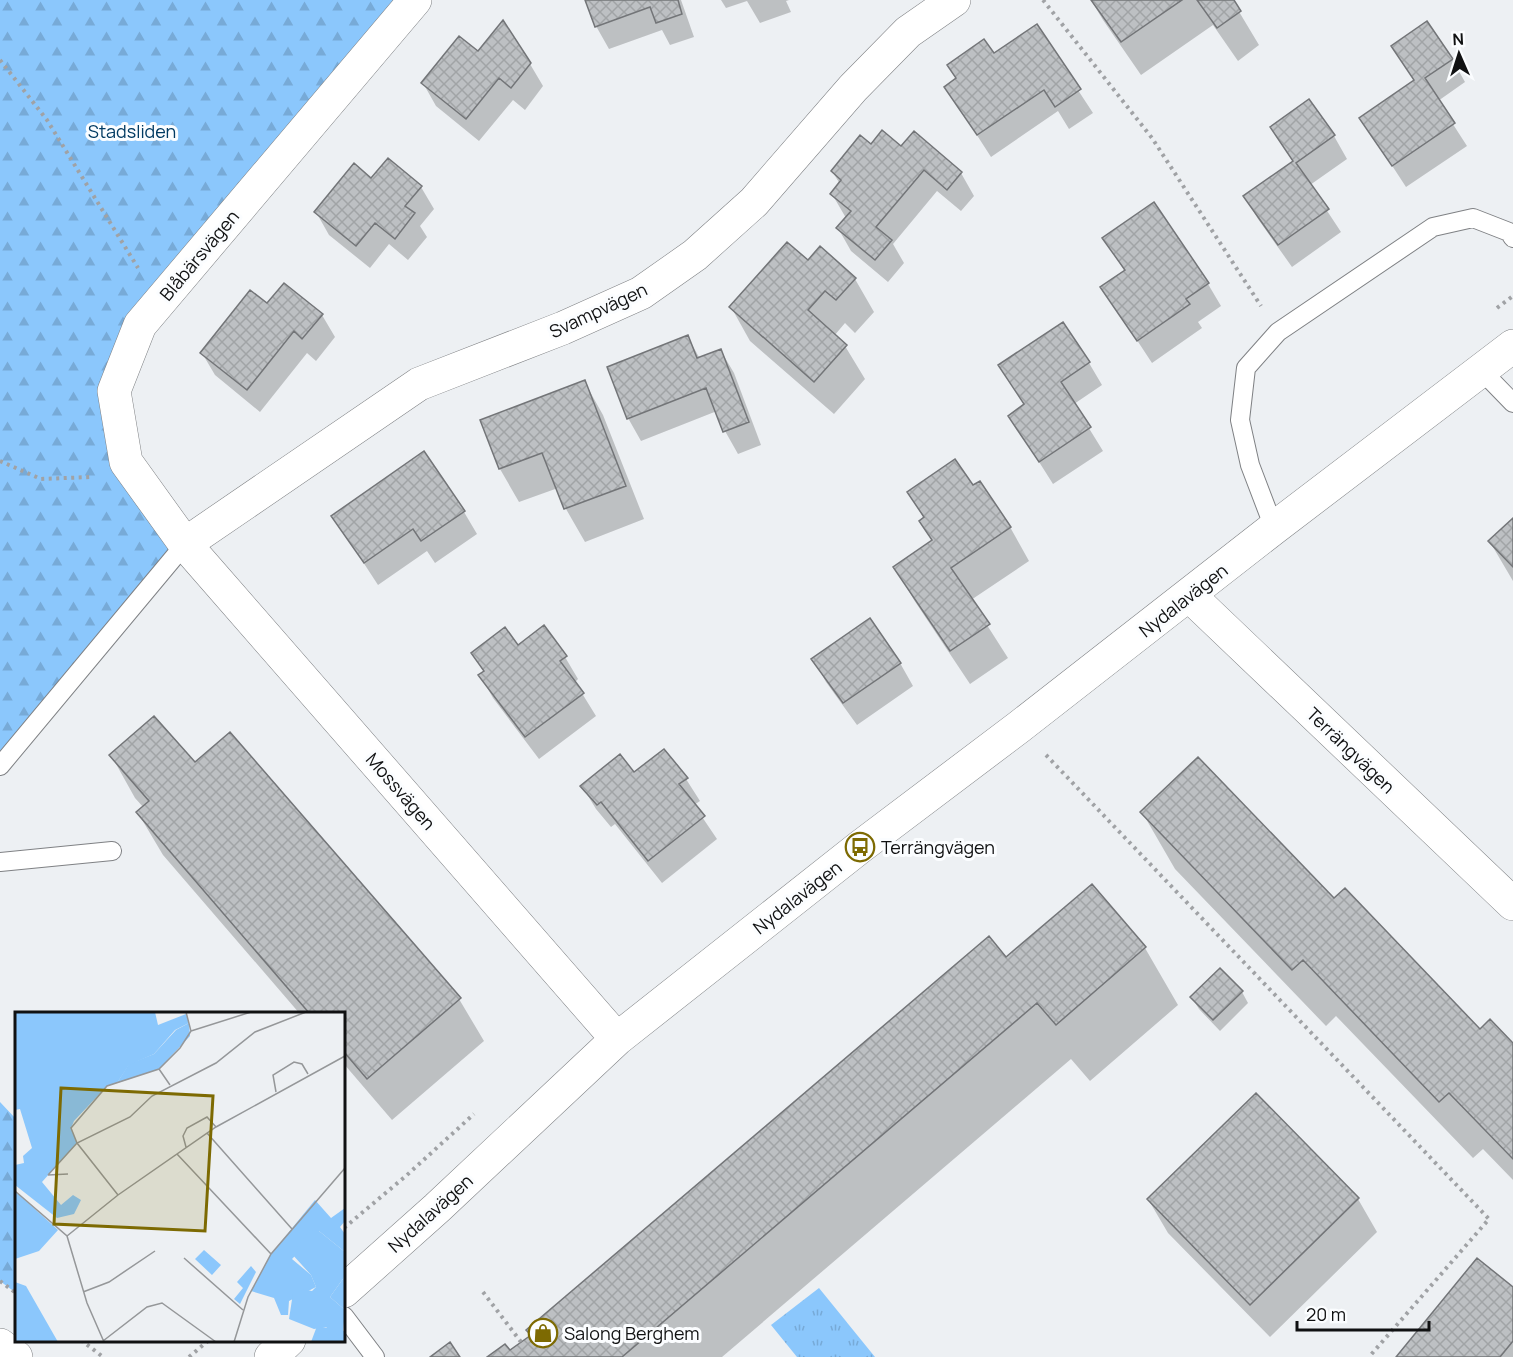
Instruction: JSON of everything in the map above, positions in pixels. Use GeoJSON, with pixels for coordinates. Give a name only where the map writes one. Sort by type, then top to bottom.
{"type":"FeatureCollection","features":[{"type":"Feature","properties":{"kind":"street","name":"Blåbärsvägen"},"geometry":{"type":"LineString","coordinates":[[185,544],[126,462],[114,391],[140,325],[415,0]]}},
{"type":"Feature","properties":{"kind":"street","name":"Svampvägen"},"geometry":{"type":"LineString","coordinates":[[185,544],[419,384],[563,328],[641,293],[695,255],[754,202],[853,88],[908,32],[954,0]]}},
{"type":"Feature","properties":{"kind":"street","name":"Nydalavägen"},"geometry":{"type":"LineString","coordinates":[[345,1291],[617,1039],[860,847],[1513,346]]}},
{"type":"Feature","properties":{"kind":"street","name":"Mossvägen"},"geometry":{"type":"LineString","coordinates":[[185,544],[617,1039]]}},
{"type":"Feature","properties":{"kind":"street","name":"Terrängvägen"},"geometry":{"type":"LineString","coordinates":[[1189,595],[1513,904]]}},
{"type":"Feature","properties":{"kind":"street"},"geometry":{"type":"LineString","coordinates":[[271,1357],[288,1342]]}},
{"type":"Feature","properties":{"kind":"street"},"geometry":{"type":"LineString","coordinates":[[0,1345],[16,1357]]}},
{"type":"Feature","properties":{"kind":"lane"},"geometry":{"type":"LineString","coordinates":[[1274,528],[1250,465],[1240,420],[1246,368],[1278,332],[1433,227],[1473,218],[1509,232],[1513,238]]}},
{"type":"Feature","properties":{"kind":"lane"},"geometry":{"type":"LineString","coordinates":[[1481,370],[1513,403]]}},
{"type":"Feature","properties":{"kind":"lane"},"geometry":{"type":"LineString","coordinates":[[0,766],[185,544]]}},
{"type":"Feature","properties":{"kind":"lane"},"geometry":{"type":"LineString","coordinates":[[0,862],[112,850]]}},
{"type":"Feature","properties":{"kind":"lane"},"geometry":{"type":"LineString","coordinates":[[345,1317],[375,1357]]}},
{"type":"Feature","properties":{"kind":"path"},"geometry":{"type":"LineString","coordinates":[[1043,0],[1152,138],[1278,332]]}},
{"type":"Feature","properties":{"kind":"path"},"geometry":{"type":"LineString","coordinates":[[0,60],[47,120],[159,302]]}},
{"type":"Feature","properties":{"kind":"path"},"geometry":{"type":"LineString","coordinates":[[0,461],[41,479],[135,475]]}},
{"type":"Feature","properties":{"kind":"path"},"geometry":{"type":"LineString","coordinates":[[1019,727],[1489,1219],[1369,1357]]}},
{"type":"Feature","properties":{"kind":"path"},"geometry":{"type":"LineString","coordinates":[[0,1281],[15,1292]]}},
{"type":"Feature","properties":{"kind":"path"},"geometry":{"type":"LineString","coordinates":[[483,1292],[521,1342]]}},
{"type":"Feature","properties":{"kind":"path"},"geometry":{"type":"LineString","coordinates":[[82,1342],[103,1357]]}},
{"type":"Feature","properties":{"kind":"path"},"geometry":{"type":"LineString","coordinates":[[189,1357],[208,1342]]}},
{"type":"Feature","properties":{"kind":"green space","name":"Stadsliden"},"geometry":{"type":"Polygon","coordinates":[[[0,0],[415,0],[159,302],[114,391],[126,462],[185,544],[0,766],[0,0]]]}},
{"type":"Feature","properties":{"kind":"green space"},"geometry":{"type":"Polygon","coordinates":[[[0,1102],[15,1118],[15,1292],[0,1281],[0,1102]]]}},
{"type":"Feature","properties":{"kind":"green space"},"geometry":{"type":"Polygon","coordinates":[[[819,1288],[875,1357],[797,1357],[771,1325],[819,1288]]]}},
{"type":"Feature","properties":{"kind":"building"},"geometry":{"type":"Polygon","coordinates":[[[585,0],[678,0],[682,14],[656,23],[650,7],[595,27],[585,0]]]}},
{"type":"Feature","properties":{"kind":"building"},"geometry":{"type":"Polygon","coordinates":[[[1091,0],[1182,0],[1121,42],[1091,0]]]}},
{"type":"Feature","properties":{"kind":"building"},"geometry":{"type":"Polygon","coordinates":[[[1197,0],[1234,0],[1241,11],[1217,28],[1197,0]]]}},
{"type":"Feature","properties":{"kind":"building"},"geometry":{"type":"Polygon","coordinates":[[[503,20],[531,63],[511,88],[499,78],[466,119],[421,83],[459,36],[478,51],[503,20]]]}},
{"type":"Feature","properties":{"kind":"building"},"geometry":{"type":"Polygon","coordinates":[[[1427,21],[1453,59],[1425,78],[1455,123],[1392,166],[1359,118],[1414,80],[1391,46],[1427,21]]]}},
{"type":"Feature","properties":{"kind":"building"},"geometry":{"type":"Polygon","coordinates":[[[1037,24],[1081,89],[1055,107],[1044,90],[977,135],[944,87],[956,78],[947,65],[984,39],[994,53],[1037,24]]]}},
{"type":"Feature","properties":{"kind":"building"},"geometry":{"type":"Polygon","coordinates":[[[1309,99],[1335,135],[1296,163],[1329,209],[1278,245],[1243,196],[1293,161],[1270,127],[1309,99]]]}},
{"type":"Feature","properties":{"kind":"building"},"geometry":{"type":"Polygon","coordinates":[[[882,130],[901,146],[914,131],[962,172],[947,190],[924,170],[876,227],[892,240],[875,260],[836,228],[851,211],[830,194],[841,180],[831,171],[860,135],[871,144],[882,130]]]}},
{"type":"Feature","properties":{"kind":"building"},"geometry":{"type":"Polygon","coordinates":[[[388,158],[422,186],[405,206],[415,213],[395,239],[375,223],[356,246],[314,212],[354,163],[371,178],[388,158]]]}},
{"type":"Feature","properties":{"kind":"building"},"geometry":{"type":"Polygon","coordinates":[[[1154,202],[1209,283],[1186,299],[1190,304],[1137,341],[1100,287],[1125,270],[1102,238],[1154,202]]]}},
{"type":"Feature","properties":{"kind":"building"},"geometry":{"type":"Polygon","coordinates":[[[787,242],[808,260],[820,246],[856,278],[836,300],[825,291],[808,310],[847,345],[814,382],[729,307],[787,242]]]}},
{"type":"Feature","properties":{"kind":"building"},"geometry":{"type":"Polygon","coordinates":[[[284,283],[323,314],[302,339],[294,331],[247,390],[200,353],[250,290],[267,303],[284,283]]]}},
{"type":"Feature","properties":{"kind":"building"},"geometry":{"type":"Polygon","coordinates":[[[1063,322],[1090,362],[1061,382],[1091,427],[1039,462],[1008,416],[1024,404],[998,365],[1063,322]]]}},
{"type":"Feature","properties":{"kind":"building"},"geometry":{"type":"Polygon","coordinates":[[[688,335],[697,358],[721,349],[749,422],[723,432],[706,388],[627,419],[607,367],[688,335]]]}},
{"type":"Feature","properties":{"kind":"building"},"geometry":{"type":"Polygon","coordinates":[[[585,380],[626,486],[564,509],[542,453],[499,469],[480,420],[585,380]]]}},
{"type":"Feature","properties":{"kind":"building"},"geometry":{"type":"Polygon","coordinates":[[[424,451],[465,511],[421,541],[413,529],[364,563],[331,516],[424,451]]]}},
{"type":"Feature","properties":{"kind":"building"},"geometry":{"type":"Polygon","coordinates":[[[955,459],[973,485],[980,481],[1011,527],[951,568],[990,624],[950,651],[893,567],[932,540],[919,521],[924,517],[907,492],[955,459]]]}},
{"type":"Feature","properties":{"kind":"building"},"geometry":{"type":"Polygon","coordinates":[[[1513,518],[1513,567],[1488,541],[1513,518]]]}},
{"type":"Feature","properties":{"kind":"building"},"geometry":{"type":"Polygon","coordinates":[[[870,618],[901,663],[843,703],[811,659],[870,618]]]}},
{"type":"Feature","properties":{"kind":"building"},"geometry":{"type":"Polygon","coordinates":[[[544,625],[567,656],[560,661],[584,693],[525,737],[478,675],[484,671],[471,653],[505,627],[518,645],[544,625]]]}},
{"type":"Feature","properties":{"kind":"building"},"geometry":{"type":"Polygon","coordinates":[[[154,716],[195,762],[230,732],[461,998],[367,1079],[345,1053],[345,1012],[308,1012],[136,812],[149,801],[109,755],[154,716]]]}},
{"type":"Feature","properties":{"kind":"building"},"geometry":{"type":"Polygon","coordinates":[[[664,749],[688,778],[679,784],[705,816],[648,861],[601,802],[597,805],[580,786],[620,754],[634,772],[664,749]]]}},
{"type":"Feature","properties":{"kind":"building"},"geometry":{"type":"Polygon","coordinates":[[[1198,757],[1334,898],[1345,888],[1480,1029],[1490,1019],[1513,1043],[1513,1159],[1449,1093],[1439,1102],[1303,960],[1292,970],[1140,812],[1198,757]]]}},
{"type":"Feature","properties":{"kind":"building"},"geometry":{"type":"Polygon","coordinates":[[[1092,884],[1146,947],[1056,1025],[1037,1003],[622,1357],[487,1357],[505,1344],[510,1350],[531,1335],[526,1330],[989,936],[1006,957],[1092,884]]]}},
{"type":"Feature","properties":{"kind":"building"},"geometry":{"type":"Polygon","coordinates":[[[1220,968],[1243,991],[1213,1020],[1190,997],[1220,968]]]}},
{"type":"Feature","properties":{"kind":"building"},"geometry":{"type":"Polygon","coordinates":[[[1256,1093],[1359,1198],[1250,1305],[1147,1199],[1256,1093]]]}},
{"type":"Feature","properties":{"kind":"building"},"geometry":{"type":"Polygon","coordinates":[[[1477,1258],[1513,1287],[1513,1341],[1500,1357],[1396,1357],[1477,1258]]]}},
{"type":"Feature","properties":{"kind":"building"},"geometry":{"type":"Polygon","coordinates":[[[450,1342],[460,1357],[430,1357],[450,1342]]]}},
{"type":"Feature","properties":{"kind":"place","name":"Terrängvägen"},"geometry":{"type":"Point","coordinates":[860,847]}},
{"type":"Feature","properties":{"kind":"place","name":"Salong Berghem"},"geometry":{"type":"Point","coordinates":[543,1333]}}]}
